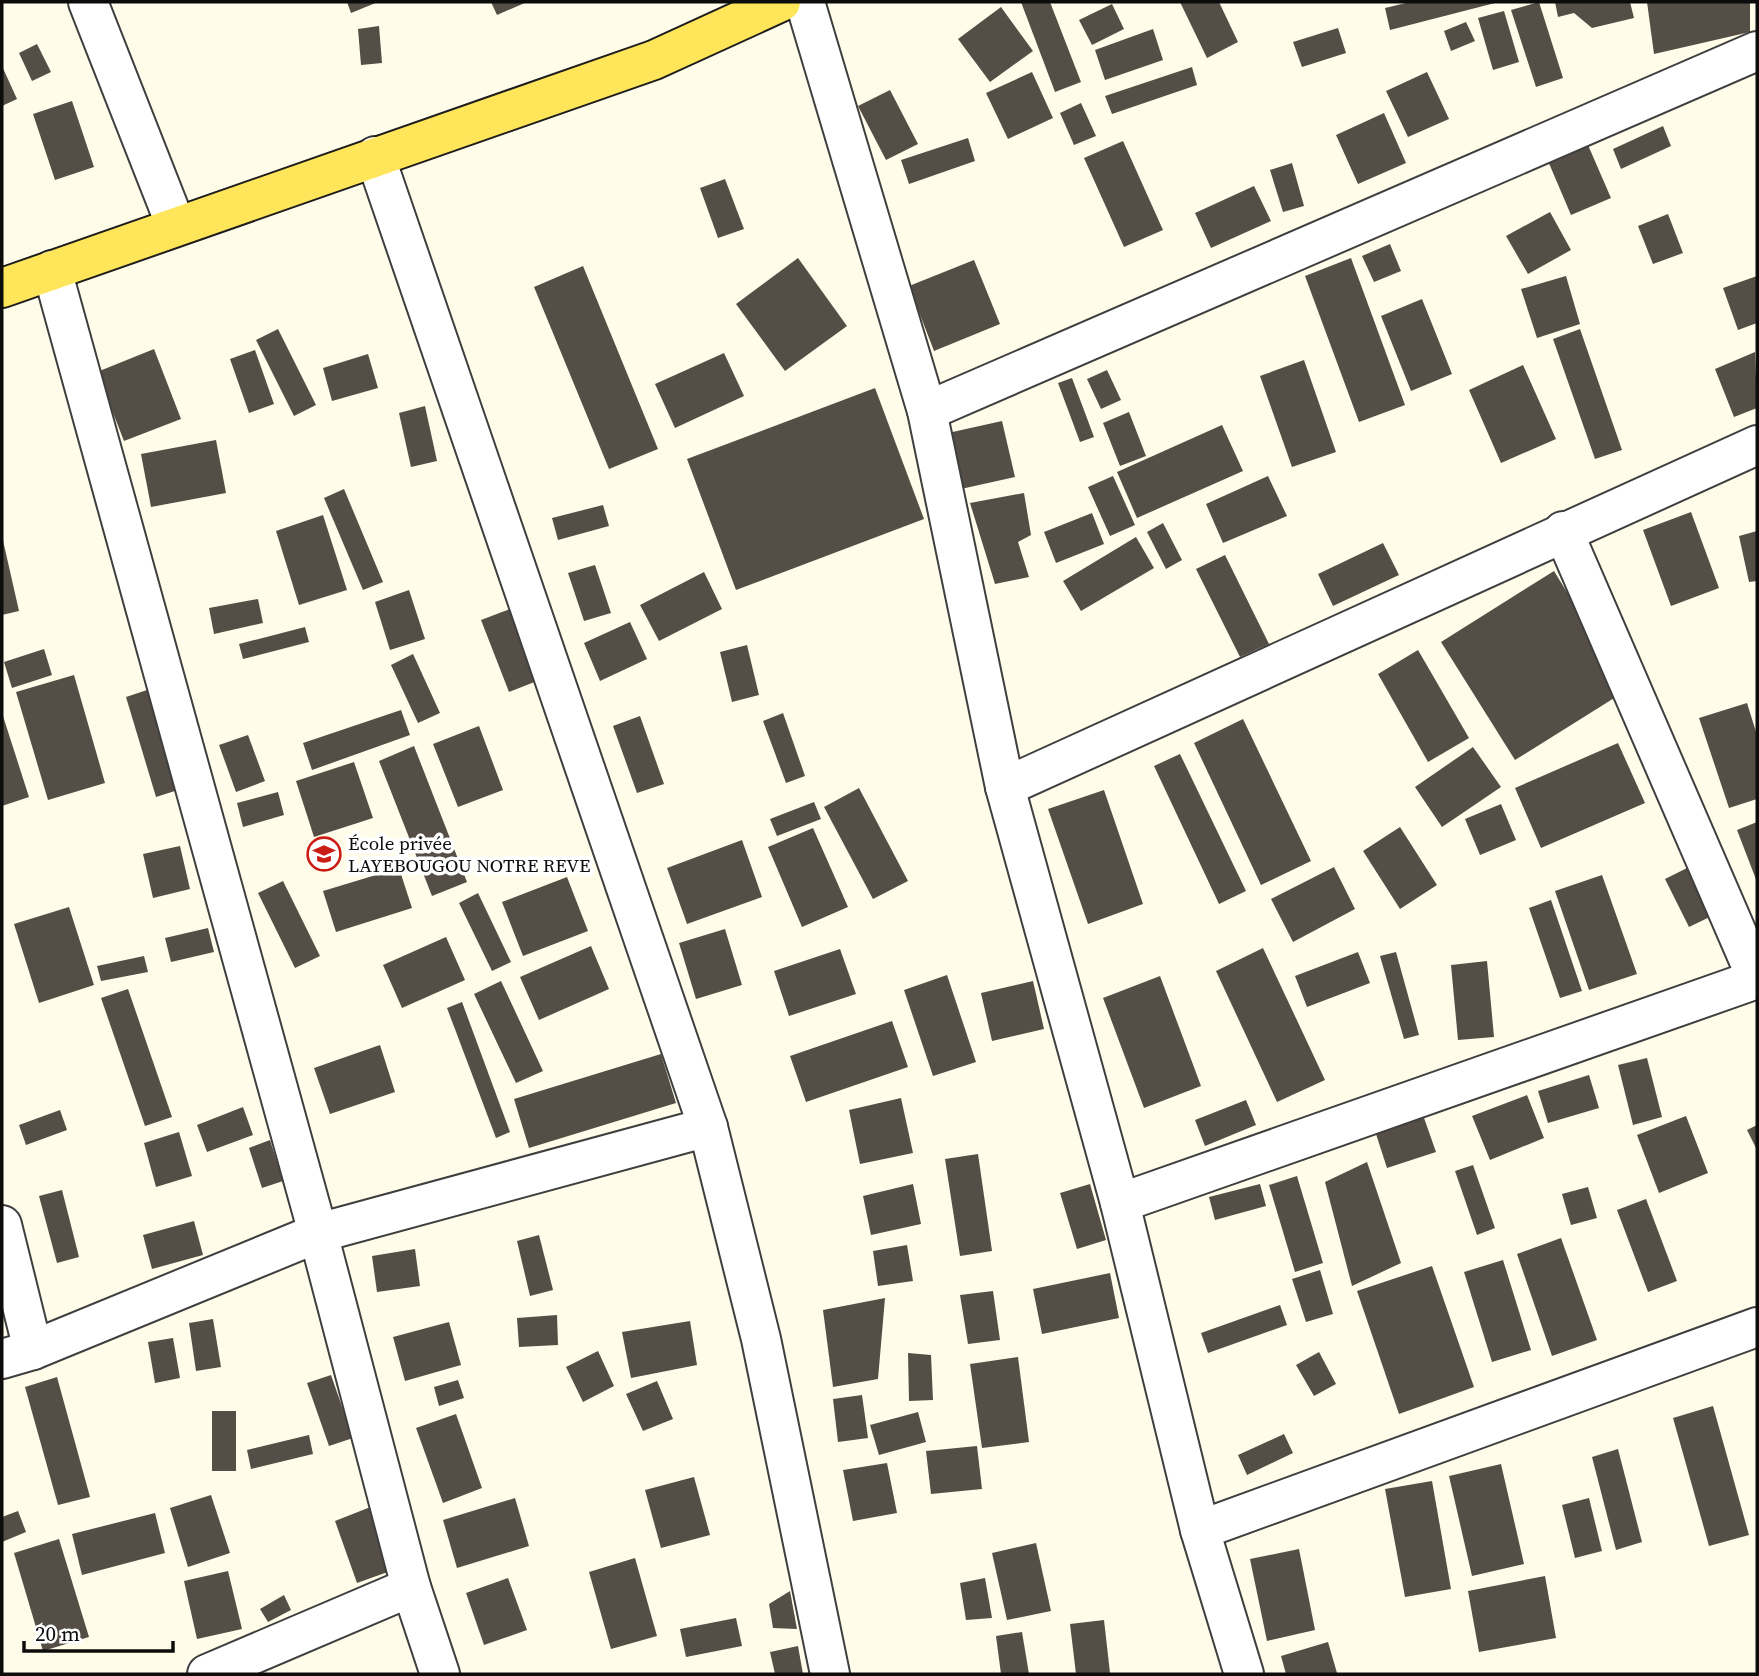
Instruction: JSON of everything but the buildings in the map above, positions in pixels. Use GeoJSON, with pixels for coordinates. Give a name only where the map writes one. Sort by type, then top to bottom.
{"type":"FeatureCollection","features":[{"type":"Feature","properties":{"kind":"main road"},"geometry":{"type":"LineString","coordinates":[[2,288],[654,60],[781,2]]}},
{"type":"Feature","properties":{"kind":"street"},"geometry":{"type":"LineString","coordinates":[[88,2],[176,226]]}},
{"type":"Feature","properties":{"kind":"street"},"geometry":{"type":"LineString","coordinates":[[805,2],[927,411],[1005,786],[1120,1203],[1200,1530],[1244,1674]]}},
{"type":"Feature","properties":{"kind":"street"},"geometry":{"type":"LineString","coordinates":[[927,411],[1757,51]]}},
{"type":"Feature","properties":{"kind":"street"},"geometry":{"type":"LineString","coordinates":[[375,156],[708,1127],[761,1339],[830,1674]]}},
{"type":"Feature","properties":{"kind":"street"},"geometry":{"type":"LineString","coordinates":[[52,270],[318,1233],[411,1587],[440,1674]]}},
{"type":"Feature","properties":{"kind":"street"},"geometry":{"type":"LineString","coordinates":[[1005,786],[1757,445]]}},
{"type":"Feature","properties":{"kind":"street"},"geometry":{"type":"LineString","coordinates":[[1120,1203],[1757,979],[1563,531]]}},
{"type":"Feature","properties":{"kind":"street"},"geometry":{"type":"LineString","coordinates":[[2,1225],[17,1355],[318,1233],[708,1127]]}},
{"type":"Feature","properties":{"kind":"street"},"geometry":{"type":"LineString","coordinates":[[1200,1530],[1757,1326]]}},
{"type":"Feature","properties":{"kind":"street"},"geometry":{"type":"LineString","coordinates":[[207,1674],[411,1587]]}},
{"type":"Feature","properties":{"kind":"place","name":"École privée LAYEBOUGOU NOTRE REVE"},"geometry":{"type":"Point","coordinates":[324,854]}}]}
